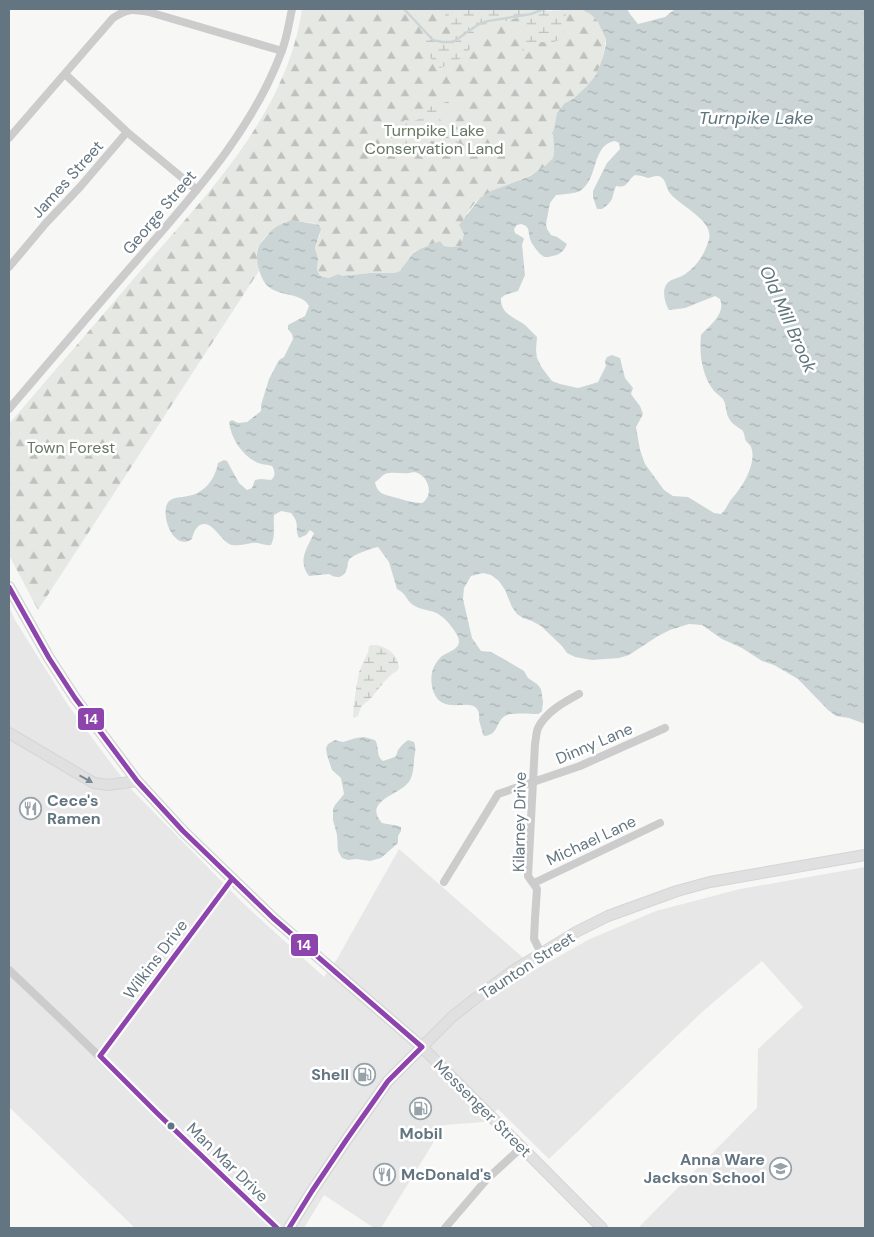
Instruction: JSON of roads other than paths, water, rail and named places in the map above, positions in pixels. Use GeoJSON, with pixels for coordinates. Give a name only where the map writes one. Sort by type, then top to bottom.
{"type":"FeatureCollection","features":[{"type":"Feature","properties":{"kind":"main road","name":"Messenger Street"},"geometry":{"type":"LineString","coordinates":[[9,587],[45,651],[75,698],[137,781],[183,831],[273,918],[422,1047],[602,1228]]}},
{"type":"Feature","properties":{"kind":"main road"},"geometry":{"type":"LineString","coordinates":[[9,733],[94,783],[108,785],[137,781]]}},
{"type":"Feature","properties":{"kind":"main road","name":"Taunton Street"},"geometry":{"type":"LineString","coordinates":[[289,1228],[347,1139],[388,1081],[452,1017],[514,970],[576,932],[608,916],[677,890],[710,882],[865,855]]}},
{"type":"Feature","properties":{"kind":"street","name":"George Street"},"geometry":{"type":"LineString","coordinates":[[9,409],[197,190],[235,140],[252,114],[270,80],[282,51],[292,9]]}},
{"type":"Feature","properties":{"kind":"street"},"geometry":{"type":"LineString","coordinates":[[9,138],[113,18],[123,11],[149,12],[282,51]]}},
{"type":"Feature","properties":{"kind":"street"},"geometry":{"type":"LineString","coordinates":[[65,74],[127,132],[197,190]]}},
{"type":"Feature","properties":{"kind":"street","name":"James Street"},"geometry":{"type":"LineString","coordinates":[[9,267],[127,132]]}},
{"type":"Feature","properties":{"kind":"street","name":"Kilarney Drive"},"geometry":{"type":"LineString","coordinates":[[541,953],[534,939],[537,889],[528,876],[537,730],[543,720],[561,705],[579,694]]}},
{"type":"Feature","properties":{"kind":"street","name":"Dinny Lane"},"geometry":{"type":"LineString","coordinates":[[444,882],[498,794],[580,766],[665,728]]}},
{"type":"Feature","properties":{"kind":"street","name":"Michael Lane"},"geometry":{"type":"LineString","coordinates":[[534,883],[660,823]]}},
{"type":"Feature","properties":{"kind":"street","name":"Wilkins Drive"},"geometry":{"type":"LineString","coordinates":[[100,1056],[232,879]]}},
{"type":"Feature","properties":{"kind":"street","name":"Man Mar Drive"},"geometry":{"type":"LineString","coordinates":[[9,970],[277,1228]]}},
{"type":"Feature","properties":{"kind":"street"},"geometry":{"type":"LineString","coordinates":[[445,1228],[488,1179],[522,1147]]}},
{"type":"Feature","properties":{"kind":"water","name":"Turnpike Lake"},"geometry":{"type":"Polygon","coordinates":[[[581,9],[627,9],[638,24],[665,17],[675,9],[865,9],[865,724],[849,718],[836,716],[798,679],[722,639],[702,625],[689,624],[670,630],[629,655],[619,658],[592,660],[575,657],[567,653],[541,626],[517,614],[499,581],[491,575],[483,573],[471,576],[464,588],[463,599],[472,638],[481,651],[491,652],[524,671],[528,678],[541,689],[543,702],[542,711],[538,714],[505,716],[493,733],[485,736],[483,735],[477,709],[468,705],[449,705],[443,703],[438,700],[432,688],[432,674],[437,662],[458,645],[459,641],[456,633],[441,616],[413,605],[397,589],[389,562],[378,547],[350,558],[346,571],[340,577],[329,574],[309,576],[305,570],[303,560],[314,533],[310,530],[306,535],[299,538],[297,523],[291,513],[281,511],[274,515],[274,534],[271,545],[255,543],[232,545],[224,540],[213,528],[205,524],[200,525],[192,539],[186,542],[180,541],[170,531],[166,517],[169,501],[199,492],[212,480],[218,463],[224,460],[227,461],[239,483],[247,490],[252,488],[255,480],[271,480],[273,478],[272,466],[256,462],[241,450],[234,440],[229,422],[232,420],[238,423],[247,422],[261,411],[269,379],[279,360],[284,357],[293,339],[288,325],[305,316],[309,306],[300,298],[275,291],[265,283],[257,260],[259,246],[270,232],[275,227],[292,220],[319,225],[321,229],[315,248],[318,258],[317,270],[320,276],[329,278],[338,274],[343,276],[394,273],[400,271],[413,253],[420,249],[440,241],[444,246],[461,246],[464,234],[459,225],[480,198],[491,191],[530,176],[553,158],[553,135],[557,113],[565,103],[574,98],[587,86],[596,75],[603,57],[606,39],[597,20],[581,9]],[[615,141],[607,144],[598,155],[586,186],[578,192],[556,195],[550,203],[546,224],[547,229],[551,235],[567,244],[565,249],[557,255],[545,257],[538,252],[532,243],[526,226],[517,225],[514,229],[515,233],[524,239],[522,245],[525,275],[518,291],[505,295],[501,298],[501,303],[505,311],[525,325],[537,337],[537,358],[552,381],[578,388],[598,382],[606,366],[605,361],[607,357],[612,355],[620,358],[625,378],[633,388],[631,394],[640,406],[643,414],[636,427],[640,450],[645,464],[664,490],[673,496],[688,497],[714,513],[721,514],[745,479],[751,466],[752,453],[743,431],[728,418],[724,401],[710,385],[702,364],[700,350],[701,335],[719,314],[721,310],[720,299],[715,296],[685,308],[669,310],[664,294],[667,283],[687,273],[699,260],[707,245],[709,232],[701,219],[669,192],[664,181],[659,176],[648,178],[635,175],[625,185],[616,186],[609,203],[602,209],[597,209],[593,191],[607,163],[620,149],[619,143],[615,141]],[[414,472],[385,474],[375,482],[376,486],[380,492],[386,495],[422,503],[428,495],[428,485],[423,477],[414,472]]]}},
{"type":"Feature","properties":{"kind":"water"},"geometry":{"type":"Polygon","coordinates":[[[364,737],[375,740],[379,756],[383,761],[395,757],[398,750],[408,740],[414,742],[415,748],[412,777],[409,782],[379,804],[376,810],[377,816],[382,823],[401,827],[398,843],[381,858],[370,861],[348,860],[342,858],[338,851],[333,809],[344,794],[341,778],[332,770],[326,748],[328,744],[335,740],[343,742],[364,737]]]}},
{"type":"Feature","properties":{"kind":"waterway","name":"Old Mill Brook"},"geometry":{"type":"LineString","coordinates":[[404,9],[433,40],[442,42],[453,42],[479,24],[488,21],[531,14],[544,9]]}},
{"type":"Feature","properties":{"kind":"place","name":"Cece's Ramen"},"geometry":{"type":"Point","coordinates":[31,809]}},
{"type":"Feature","properties":{"kind":"place","name":"Shell"},"geometry":{"type":"Point","coordinates":[365,1074]}},
{"type":"Feature","properties":{"kind":"place","name":"Mobil"},"geometry":{"type":"Point","coordinates":[421,1109]}},
{"type":"Feature","properties":{"kind":"place","name":"Anna Ware Jackson School"},"geometry":{"type":"Point","coordinates":[781,1168]}},
{"type":"Feature","properties":{"kind":"place","name":"McDonald's"},"geometry":{"type":"Point","coordinates":[385,1174]}},
{"type":"Feature","properties":{"kind":"park label","name":"Turnpike Lake Conservation Land"},"geometry":{"type":"Point","coordinates":[434,139]}},
{"type":"Feature","properties":{"kind":"park label","name":"Town Forest"},"geometry":{"type":"Point","coordinates":[71,447]}}]}
